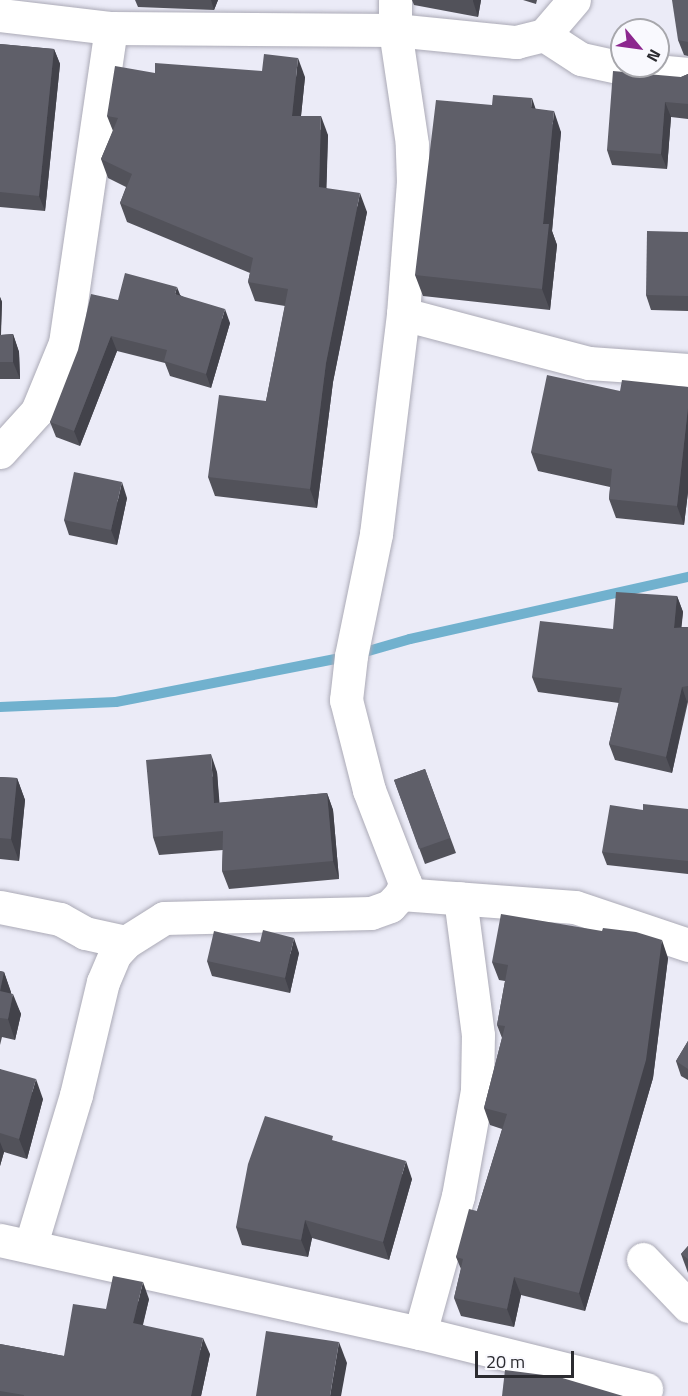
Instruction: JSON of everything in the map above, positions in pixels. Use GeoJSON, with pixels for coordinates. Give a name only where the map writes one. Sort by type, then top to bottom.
{"type":"FeatureCollection","features":[{"type":"Feature","properties":{"kind":"street"},"geometry":{"type":"LineString","coordinates":[[0,15],[111,28],[395,15],[516,42],[543,35],[574,0]]}},
{"type":"Feature","properties":{"kind":"street"},"geometry":{"type":"LineString","coordinates":[[395,15],[412,144],[403,314],[376,534],[351,656],[346,700],[369,790],[405,883],[401,894],[390,906],[371,913],[164,918],[126,942],[115,954],[103,982],[76,1095],[16,1242],[420,1332],[646,1389]]}},
{"type":"Feature","properties":{"kind":"street"},"geometry":{"type":"LineString","coordinates":[[0,452],[37,411],[65,343],[111,28]]}},
{"type":"Feature","properties":{"kind":"street"},"geometry":{"type":"LineString","coordinates":[[543,35],[581,59],[623,68],[688,74]]}},
{"type":"Feature","properties":{"kind":"street"},"geometry":{"type":"LineString","coordinates":[[403,314],[589,363],[688,370]]}},
{"type":"Feature","properties":{"kind":"street"},"geometry":{"type":"LineString","coordinates":[[401,894],[575,907],[688,945]]}},
{"type":"Feature","properties":{"kind":"street"},"geometry":{"type":"LineString","coordinates":[[420,1332],[458,1196],[477,1090],[478,1035],[460,898]]}},
{"type":"Feature","properties":{"kind":"street"},"geometry":{"type":"LineString","coordinates":[[0,907],[60,919],[85,933],[126,942]]}},
{"type":"Feature","properties":{"kind":"street"},"geometry":{"type":"LineString","coordinates":[[643,1259],[688,1306]]}},
{"type":"Feature","properties":{"kind":"building"},"geometry":{"type":"Polygon","coordinates":[[[672,0],[688,0],[688,42],[678,40],[672,0]]]}},
{"type":"Feature","properties":{"kind":"building"},"geometry":{"type":"Polygon","coordinates":[[[0,44],[54,49],[39,196],[0,192],[0,44]]]}},
{"type":"Feature","properties":{"kind":"building"},"geometry":{"type":"Polygon","coordinates":[[[264,54],[298,58],[292,116],[321,116],[319,187],[360,193],[326,363],[310,489],[208,477],[219,395],[266,401],[288,289],[248,282],[253,258],[120,203],[132,174],[101,159],[118,118],[107,116],[115,66],[155,73],[155,63],[262,71],[264,54]]]}},
{"type":"Feature","properties":{"kind":"building"},"geometry":{"type":"Polygon","coordinates":[[[688,74],[688,104],[665,102],[661,154],[607,150],[612,78],[670,78],[670,76],[681,77],[688,74]]]}},
{"type":"Feature","properties":{"kind":"building"},"geometry":{"type":"Polygon","coordinates":[[[493,95],[532,98],[531,108],[554,111],[543,224],[549,224],[542,289],[415,275],[436,100],[492,105],[493,95]]]}},
{"type":"Feature","properties":{"kind":"building"},"geometry":{"type":"Polygon","coordinates":[[[647,231],[688,232],[688,296],[646,295],[647,231]]]}},
{"type":"Feature","properties":{"kind":"building"},"geometry":{"type":"Polygon","coordinates":[[[125,273],[177,287],[175,294],[225,309],[206,374],[164,361],[167,350],[111,336],[74,431],[50,422],[78,350],[91,294],[118,300],[125,273]]]}},
{"type":"Feature","properties":{"kind":"building"},"geometry":{"type":"Polygon","coordinates":[[[13,334],[13,362],[0,362],[0,335],[13,334]]]}},
{"type":"Feature","properties":{"kind":"building"},"geometry":{"type":"Polygon","coordinates":[[[547,375],[620,391],[622,380],[688,387],[688,408],[677,506],[609,499],[612,469],[531,452],[547,375]]]}},
{"type":"Feature","properties":{"kind":"building"},"geometry":{"type":"Polygon","coordinates":[[[74,472],[122,482],[111,530],[64,520],[74,472]]]}},
{"type":"Feature","properties":{"kind":"building"},"geometry":{"type":"Polygon","coordinates":[[[616,592],[677,596],[674,628],[688,627],[688,686],[682,687],[666,757],[609,744],[622,688],[532,677],[540,621],[613,629],[616,592]]]}},
{"type":"Feature","properties":{"kind":"building"},"geometry":{"type":"Polygon","coordinates":[[[211,754],[214,803],[327,793],[333,861],[222,871],[223,831],[153,837],[146,760],[211,754]]]}},
{"type":"Feature","properties":{"kind":"building"},"geometry":{"type":"Polygon","coordinates":[[[425,769],[450,838],[419,849],[394,780],[425,769]]]}},
{"type":"Feature","properties":{"kind":"building"},"geometry":{"type":"Polygon","coordinates":[[[0,777],[17,778],[11,839],[0,838],[0,777]]]}},
{"type":"Feature","properties":{"kind":"building"},"geometry":{"type":"Polygon","coordinates":[[[643,804],[688,809],[688,861],[602,852],[610,805],[643,810],[643,804]]]}},
{"type":"Feature","properties":{"kind":"building"},"geometry":{"type":"Polygon","coordinates":[[[501,914],[602,931],[603,928],[636,932],[662,940],[646,1060],[579,1293],[514,1277],[507,1309],[454,1298],[463,1259],[456,1257],[469,1209],[477,1211],[507,1114],[484,1108],[505,1026],[497,1025],[508,965],[492,962],[501,914]]]}},
{"type":"Feature","properties":{"kind":"building"},"geometry":{"type":"Polygon","coordinates":[[[263,930],[294,938],[285,978],[207,961],[214,931],[260,942],[263,930]]]}},
{"type":"Feature","properties":{"kind":"building"},"geometry":{"type":"Polygon","coordinates":[[[0,971],[4,972],[0,990],[0,971]]]}},
{"type":"Feature","properties":{"kind":"building"},"geometry":{"type":"Polygon","coordinates":[[[0,991],[13,994],[8,1019],[0,1018],[0,991]]]}},
{"type":"Feature","properties":{"kind":"building"},"geometry":{"type":"Polygon","coordinates":[[[688,1041],[688,1069],[676,1061],[688,1041]]]}},
{"type":"Feature","properties":{"kind":"building"},"geometry":{"type":"Polygon","coordinates":[[[0,1069],[36,1079],[19,1139],[0,1133],[0,1069]]]}},
{"type":"Feature","properties":{"kind":"building"},"geometry":{"type":"Polygon","coordinates":[[[265,1116],[333,1136],[332,1140],[406,1161],[383,1242],[305,1220],[301,1240],[236,1227],[248,1164],[265,1116]]]}},
{"type":"Feature","properties":{"kind":"building"},"geometry":{"type":"Polygon","coordinates":[[[688,1246],[688,1259],[681,1254],[688,1246]]]}},
{"type":"Feature","properties":{"kind":"building"},"geometry":{"type":"Polygon","coordinates":[[[113,1276],[143,1282],[133,1323],[203,1338],[191,1396],[24,1396],[0,1391],[0,1344],[64,1356],[73,1304],[106,1309],[113,1276]]]}},
{"type":"Feature","properties":{"kind":"building"},"geometry":{"type":"Polygon","coordinates":[[[266,1331],[339,1342],[330,1396],[256,1396],[266,1331]]]}},
{"type":"Feature","properties":{"kind":"building"},"geometry":{"type":"Polygon","coordinates":[[[505,1370],[559,1377],[623,1396],[502,1396],[505,1370]]]}},
{"type":"Feature","properties":{"kind":"waterway"},"geometry":{"type":"LineString","coordinates":[[0,707],[116,702],[351,656],[410,639],[688,577]]}}]}
